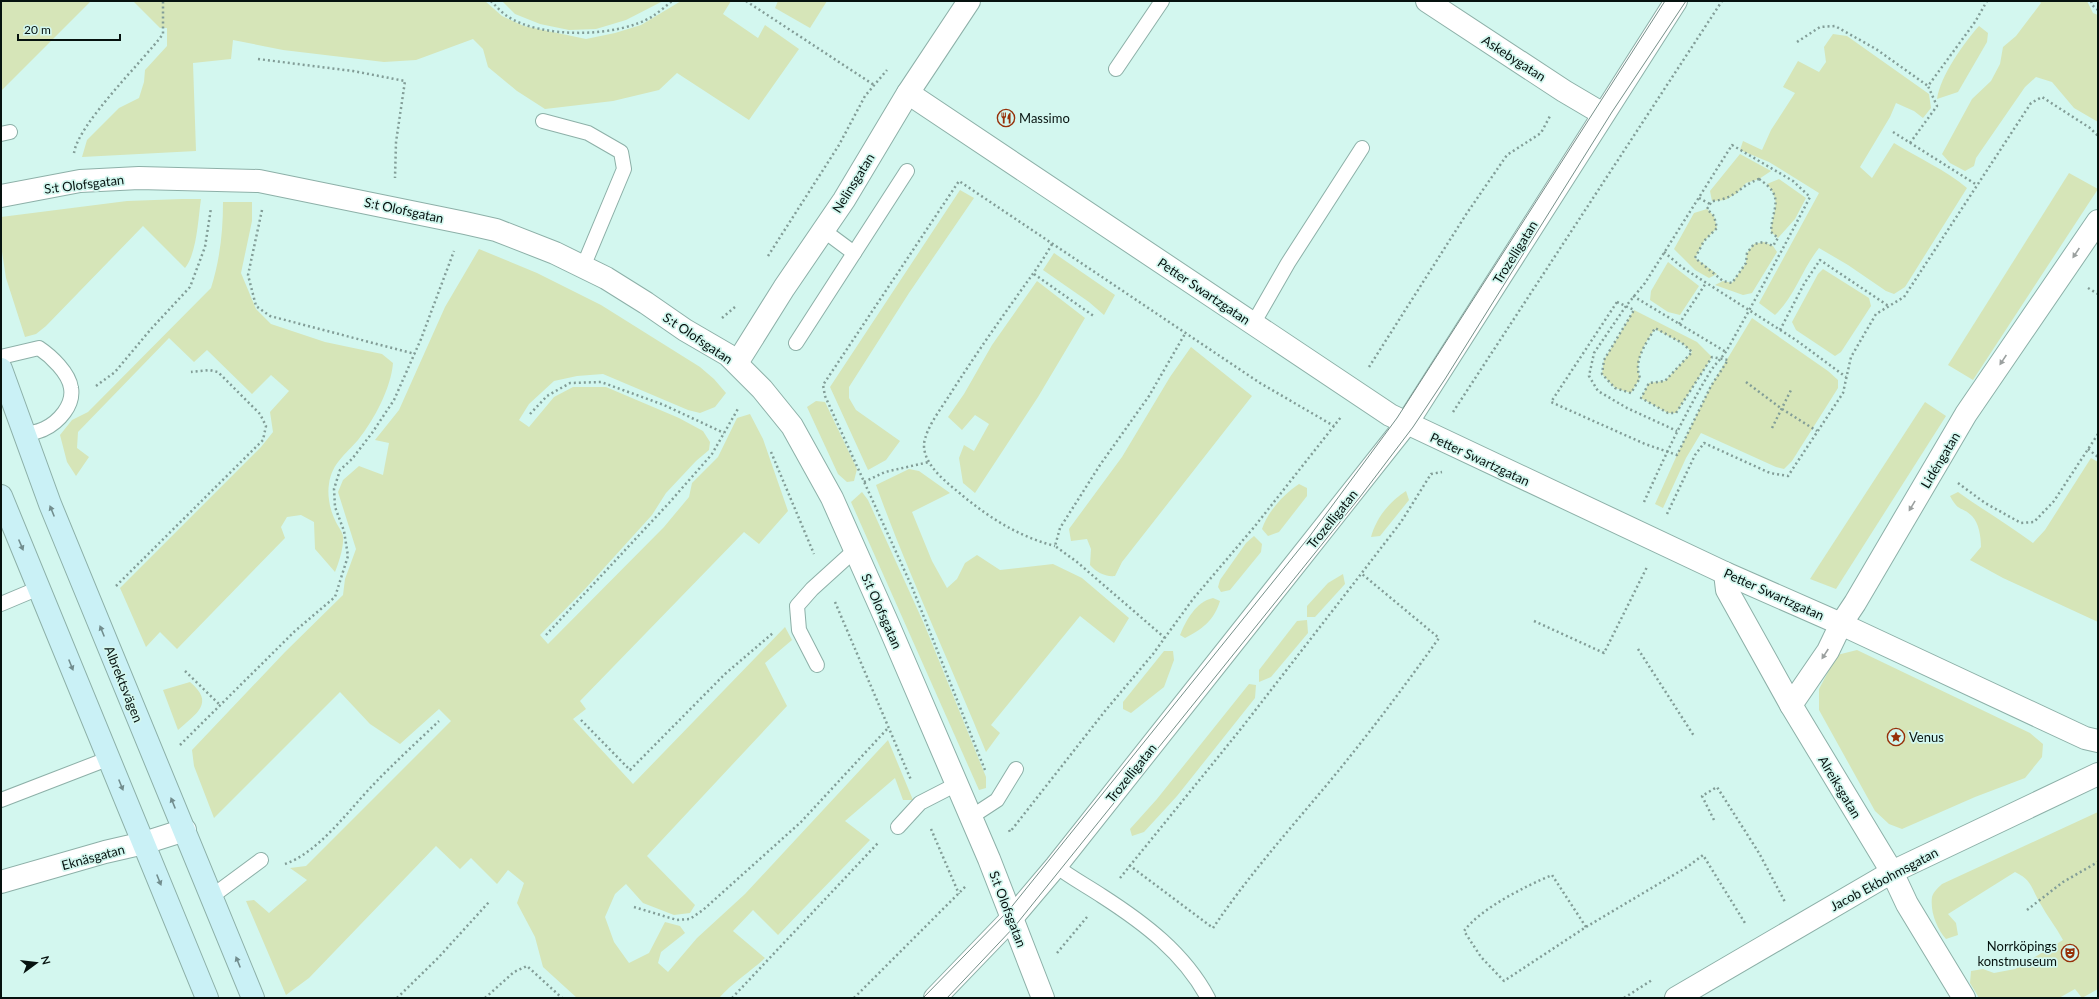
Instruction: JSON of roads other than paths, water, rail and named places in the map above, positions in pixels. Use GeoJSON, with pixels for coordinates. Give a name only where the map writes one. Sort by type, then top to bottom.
{"type":"FeatureCollection","features":[{"type":"Feature","properties":{"kind":"main road","name":"Albrektsvägen"},"geometry":{"type":"LineString","coordinates":[[1,369],[50,504],[253,998]]}},
{"type":"Feature","properties":{"kind":"main road"},"geometry":{"type":"LineString","coordinates":[[1,496],[208,998]]}},
{"type":"Feature","properties":{"kind":"street","name":"Nelinsgatan"},"geometry":{"type":"LineString","coordinates":[[737,363],[784,288],[844,200],[908,93],[969,1]]}},
{"type":"Feature","properties":{"kind":"street","name":"Askebygatan"},"geometry":{"type":"LineString","coordinates":[[1428,1],[1564,91],[1603,114]]}},
{"type":"Feature","properties":{"kind":"street","name":"Trozelligatan"},"geometry":{"type":"LineString","coordinates":[[935,998],[1012,918],[1056,866],[1407,424],[1676,1]]}},
{"type":"Feature","properties":{"kind":"street","name":"Petter Swartzgatan"},"geometry":{"type":"LineString","coordinates":[[908,93],[1390,415],[1725,573],[1841,624],[2085,738],[2098,741]]}},
{"type":"Feature","properties":{"kind":"street","name":"S:t Olofsgatan"},"geometry":{"type":"LineString","coordinates":[[1,196],[80,182],[132,178],[259,181],[496,230],[555,253],[606,278],[639,298],[685,330],[728,355],[762,389],[792,426],[832,498],[989,859],[1040,988]]}},
{"type":"Feature","properties":{"kind":"street","name":"Lidéngatan"},"geometry":{"type":"LineString","coordinates":[[1791,705],[1828,651],[1841,624],[1855,603],[1966,414],[2098,221]]}},
{"type":"Feature","properties":{"kind":"street","name":"Alreiksgatan"},"geometry":{"type":"LineString","coordinates":[[1725,573],[1727,590],[1791,705],[1892,872],[1907,904],[1964,998]]}},
{"type":"Feature","properties":{"kind":"street","name":"Jacob Ekbohmsgatan"},"geometry":{"type":"LineString","coordinates":[[1677,998],[1892,872],[2098,774]]}},
{"type":"Feature","properties":{"kind":"street","name":"Eknäsgatan"},"geometry":{"type":"LineString","coordinates":[[1,882],[105,852],[144,844],[184,830]]}},
{"type":"Feature","properties":{"kind":"lane"},"geometry":{"type":"LineString","coordinates":[[1116,69],[1162,1]]}},
{"type":"Feature","properties":{"kind":"lane"},"geometry":{"type":"LineString","coordinates":[[543,121],[588,133],[621,152],[624,169],[583,266]]}},
{"type":"Feature","properties":{"kind":"lane"},"geometry":{"type":"LineString","coordinates":[[1253,324],[1288,263],[1362,148]]}},
{"type":"Feature","properties":{"kind":"lane"},"geometry":{"type":"LineString","coordinates":[[796,342],[907,171]]}},
{"type":"Feature","properties":{"kind":"lane"},"geometry":{"type":"LineString","coordinates":[[823,230],[854,253]]}},
{"type":"Feature","properties":{"kind":"lane"},"geometry":{"type":"LineString","coordinates":[[1,357],[39,348],[52,356],[64,373],[71,387],[70,403],[61,417],[45,429],[24,435]]}},
{"type":"Feature","properties":{"kind":"lane"},"geometry":{"type":"LineString","coordinates":[[817,665],[799,630],[797,606],[824,577],[855,550]]}},
{"type":"Feature","properties":{"kind":"lane"},"geometry":{"type":"LineString","coordinates":[[1,604],[40,588]]}},
{"type":"Feature","properties":{"kind":"lane"},"geometry":{"type":"LineString","coordinates":[[1,800],[110,758]]}},
{"type":"Feature","properties":{"kind":"lane"},"geometry":{"type":"LineString","coordinates":[[971,817],[997,800],[1016,769]]}},
{"type":"Feature","properties":{"kind":"lane"},"geometry":{"type":"LineString","coordinates":[[898,827],[920,803],[957,784]]}},
{"type":"Feature","properties":{"kind":"lane"},"geometry":{"type":"LineString","coordinates":[[212,897],[259,861]]}},
{"type":"Feature","properties":{"kind":"lane"},"geometry":{"type":"LineString","coordinates":[[1056,866],[1141,922],[1179,955],[1198,980],[1208,998]]}},
{"type":"Feature","properties":{"kind":"tram line"},"geometry":{"type":"LineString","coordinates":[[923,998],[1009,910],[1309,537],[1397,418],[1665,1]]}},
{"type":"Feature","properties":{"kind":"tram line"},"geometry":{"type":"LineString","coordinates":[[947,998],[1015,926],[1360,497],[1413,427],[1445,379],[1612,112],[1686,1]]}},
{"type":"Feature","properties":{"kind":"place","name":"Massimo"},"geometry":{"type":"Point","coordinates":[1006,118]}},
{"type":"Feature","properties":{"kind":"place","name":"Venus"},"geometry":{"type":"Point","coordinates":[1896,737]}},
{"type":"Feature","properties":{"kind":"place","name":"Norrköpings konstmuseum"},"geometry":{"type":"Point","coordinates":[2070,953]}}]}
